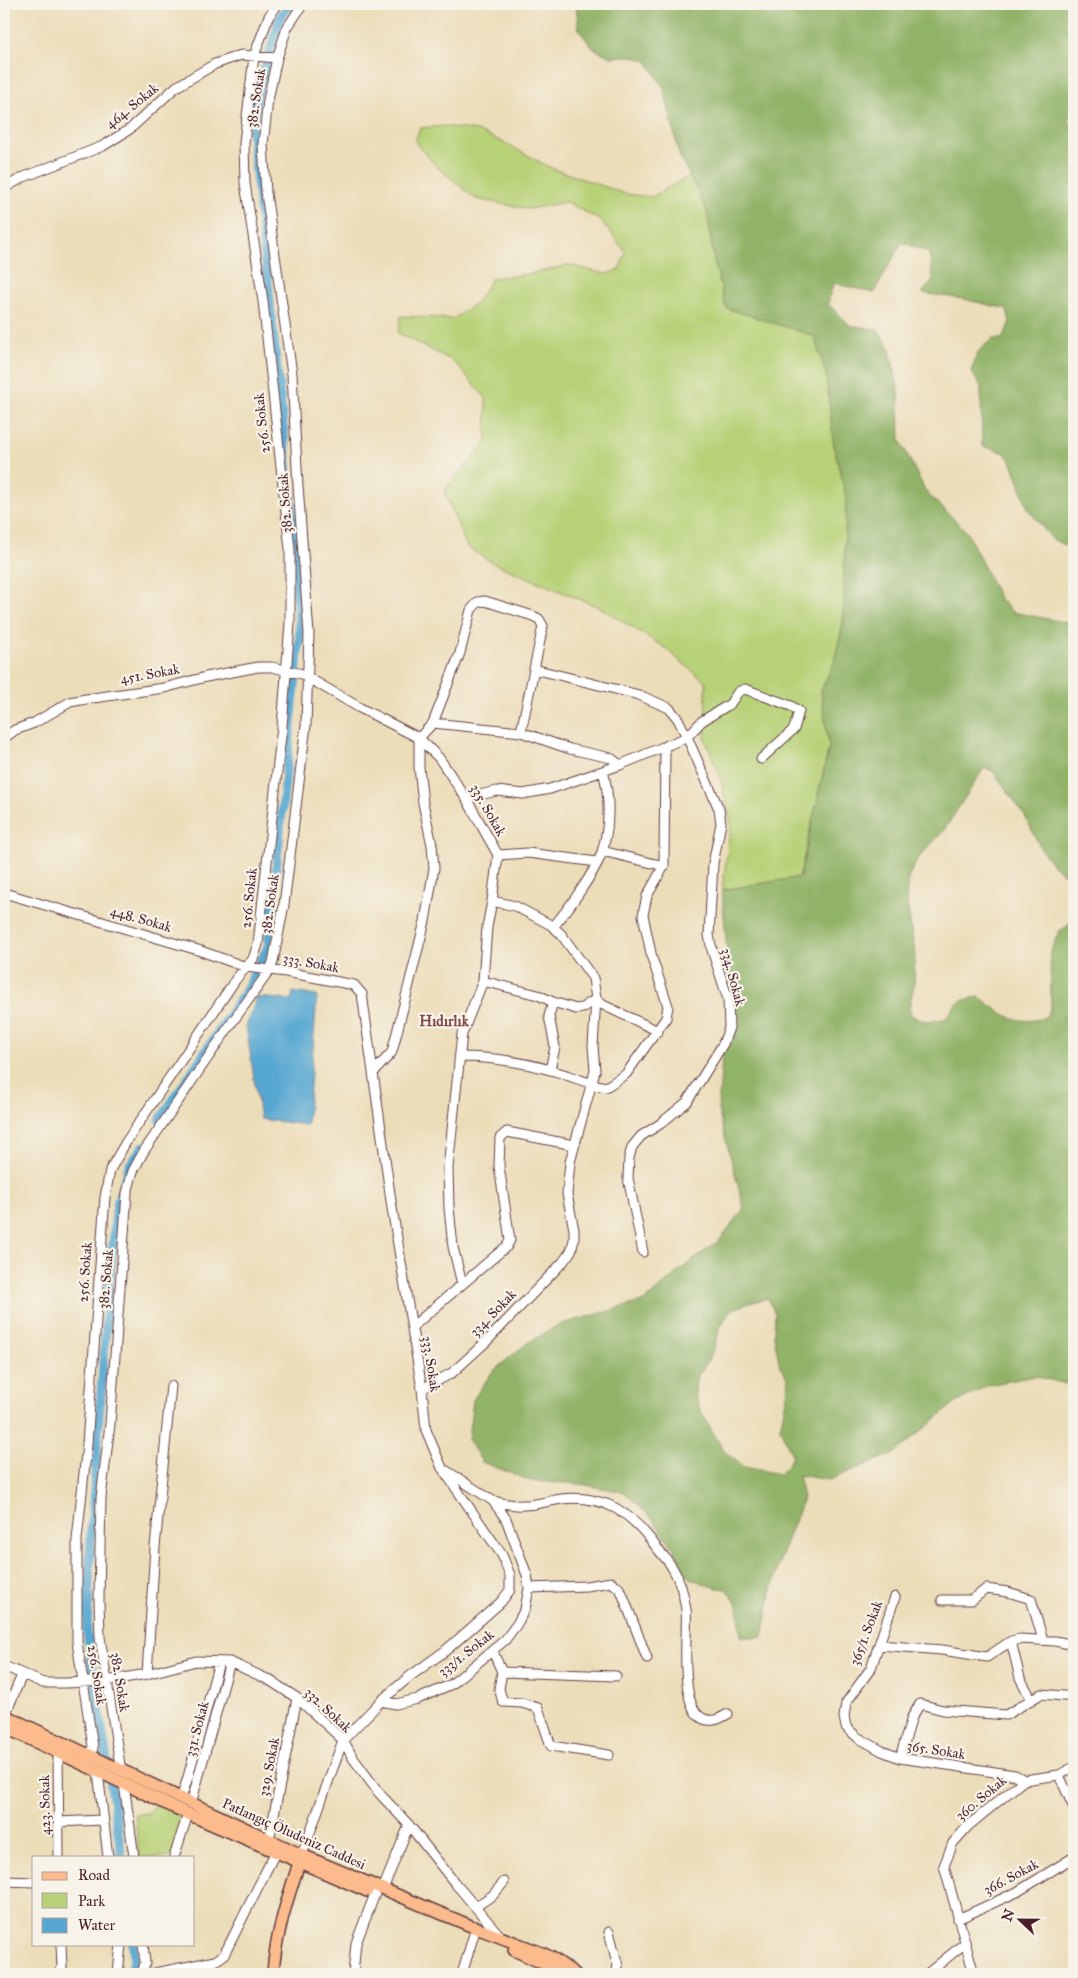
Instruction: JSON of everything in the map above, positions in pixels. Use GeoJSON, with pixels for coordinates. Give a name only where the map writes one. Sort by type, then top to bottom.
{"type":"FeatureCollection","features":[{"type":"Feature","properties":{"kind":"main road","name":"Patlangıç Öludeniz Caddesi"},"geometry":{"type":"LineString","coordinates":[[4,1715],[98,1766],[187,1806],[275,1853],[300,1859]]}},
{"type":"Feature","properties":{"kind":"main road","name":"Patlangıç Öludeniz Caddesi"},"geometry":{"type":"LineString","coordinates":[[4,1727],[58,1752],[98,1766]]}},
{"type":"Feature","properties":{"kind":"main road","name":"Patlangıç Öludeniz Caddesi"},"geometry":{"type":"LineString","coordinates":[[120,1776],[269,1840],[300,1859],[532,1958],[561,1974]]}},
{"type":"Feature","properties":{"kind":"main road"},"geometry":{"type":"LineString","coordinates":[[273,1974],[287,1904],[300,1859]]}},
{"type":"Feature","properties":{"kind":"main road","name":"Patlangıç Öludeniz Caddesi"},"geometry":{"type":"LineString","coordinates":[[379,1892],[542,1953],[575,1974]]}},
{"type":"Feature","properties":{"kind":"street","name":"256. Sokak"},"geometry":{"type":"LineString","coordinates":[[108,1856],[98,1766],[93,1747],[86,1682],[78,1642],[77,1540],[87,1444],[105,1197],[110,1170],[140,1119],[236,979],[253,959],[258,944],[288,670],[290,549],[263,300],[245,183],[244,143],[257,56],[269,16],[278,4]]}},
{"type":"Feature","properties":{"kind":"street","name":"382. Sokak"},"geometry":{"type":"LineString","coordinates":[[120,1776],[104,1681],[100,1637],[101,1498],[110,1424],[127,1193],[132,1171],[144,1151],[267,970],[278,945],[305,734],[305,676],[309,634],[292,374],[266,193],[263,144],[268,100],[276,58],[288,28],[304,4]]}},
{"type":"Feature","properties":{"kind":"street","name":"464. Sokak"},"geometry":{"type":"LineString","coordinates":[[4,188],[24,177],[103,146],[130,129],[176,87],[214,64],[241,56],[276,58]]}},
{"type":"Feature","properties":{"kind":"street"},"geometry":{"type":"LineString","coordinates":[[374,1072],[392,1052],[425,921],[434,868],[419,767],[419,738],[433,723],[460,653],[471,610],[478,602],[485,601],[539,619],[543,626],[521,732]]}},
{"type":"Feature","properties":{"kind":"street","name":"451. Sokak"},"geometry":{"type":"LineString","coordinates":[[4,738],[14,730],[34,723],[70,702],[164,688],[206,677],[258,667],[288,670],[305,676]]}},
{"type":"Feature","properties":{"kind":"street","name":"334. Sokak"},"geometry":{"type":"LineString","coordinates":[[534,669],[612,687],[639,695],[669,708],[687,737],[719,809],[721,823],[713,864],[709,935],[728,999],[730,1019],[723,1044],[687,1102],[660,1124],[641,1136],[632,1148],[628,1158],[628,1178],[643,1252]]}},
{"type":"Feature","properties":{"kind":"street","name":"335. Sokak"},"geometry":{"type":"LineString","coordinates":[[305,676],[360,708],[419,738],[439,758],[466,798],[498,855],[487,927],[483,981],[462,1034],[448,1168],[449,1208],[453,1247],[462,1284]]}},
{"type":"Feature","properties":{"kind":"street"},"geometry":{"type":"LineString","coordinates":[[466,798],[497,792],[523,794],[584,778],[620,765],[687,737],[702,721],[730,704],[738,692],[745,689],[791,706],[799,711],[794,729],[761,759]]}},
{"type":"Feature","properties":{"kind":"street"},"geometry":{"type":"LineString","coordinates":[[433,723],[521,732],[570,748],[611,758],[620,765]]}},
{"type":"Feature","properties":{"kind":"street"},"geometry":{"type":"LineString","coordinates":[[460,1056],[490,1057],[550,1070],[591,1085],[606,1087],[626,1074],[658,1031],[666,1018],[668,1006],[652,958],[643,915],[647,896],[664,866],[665,747]]}},
{"type":"Feature","properties":{"kind":"street"},"geometry":{"type":"LineString","coordinates":[[553,927],[564,914],[602,851],[609,808],[608,788],[603,771]]}},
{"type":"Feature","properties":{"kind":"street"},"geometry":{"type":"LineString","coordinates":[[602,851],[664,866]]}},
{"type":"Feature","properties":{"kind":"street"},"geometry":{"type":"LineString","coordinates":[[498,855],[528,853],[597,862]]}},
{"type":"Feature","properties":{"kind":"street","name":"448. Sokak"},"geometry":{"type":"LineString","coordinates":[[4,893],[198,950],[248,967],[267,970]]}},
{"type":"Feature","properties":{"kind":"street"},"geometry":{"type":"LineString","coordinates":[[412,1327],[507,1246],[510,1240],[499,1166],[500,1138],[507,1132],[574,1145],[595,1072],[596,999],[593,978],[562,934],[553,927],[515,906],[492,901]]}},
{"type":"Feature","properties":{"kind":"street","name":"333. Sokak"},"geometry":{"type":"LineString","coordinates":[[267,970],[354,984],[362,994],[392,1208],[422,1389],[426,1430],[442,1468],[502,1555],[510,1575],[510,1590],[501,1602],[445,1651],[409,1677],[381,1701],[342,1740]]}},
{"type":"Feature","properties":{"kind":"street"},"geometry":{"type":"LineString","coordinates":[[483,981],[538,995],[576,1009],[582,1008],[596,999]]}},
{"type":"Feature","properties":{"kind":"street"},"geometry":{"type":"LineString","coordinates":[[596,999],[603,1005],[658,1031]]}},
{"type":"Feature","properties":{"kind":"street"},"geometry":{"type":"LineString","coordinates":[[550,1070],[555,1047],[549,1016],[553,1002]]}},
{"type":"Feature","properties":{"kind":"street","name":"334. Sokak"},"geometry":{"type":"LineString","coordinates":[[422,1389],[452,1373],[488,1340],[563,1262],[570,1251],[574,1240],[568,1194],[570,1162],[574,1145]]}},
{"type":"Feature","properties":{"kind":"street"},"geometry":{"type":"LineString","coordinates":[[147,1674],[155,1547],[172,1386]]}},
{"type":"Feature","properties":{"kind":"street","name":"333/1. Sokak"},"geometry":{"type":"LineString","coordinates":[[381,1701],[396,1704],[418,1699],[452,1684],[494,1652],[517,1624],[524,1609],[529,1588],[527,1575],[506,1519],[493,1501],[442,1468]]}},
{"type":"Feature","properties":{"kind":"street"},"geometry":{"type":"LineString","coordinates":[[493,1501],[521,1506],[561,1499],[585,1499],[601,1502],[620,1509],[633,1519],[648,1535],[674,1570],[681,1588],[686,1610],[684,1650],[688,1692],[694,1710],[702,1718],[713,1721],[728,1714]]}},
{"type":"Feature","properties":{"kind":"street"},"geometry":{"type":"LineString","coordinates":[[529,1588],[586,1586],[611,1582],[622,1593],[647,1658]]}},
{"type":"Feature","properties":{"kind":"street"},"geometry":{"type":"LineString","coordinates":[[942,1600],[972,1600],[986,1589],[1008,1592],[1031,1600],[1044,1640]]}},
{"type":"Feature","properties":{"kind":"street","name":"365/1. Sokak"},"geometry":{"type":"LineString","coordinates":[[846,1703],[871,1668],[895,1597]]}},
{"type":"Feature","properties":{"kind":"street"},"geometry":{"type":"LineString","coordinates":[[879,1645],[942,1650],[987,1657],[1011,1641],[1020,1639],[1044,1640],[1074,1645]]}},
{"type":"Feature","properties":{"kind":"street"},"geometry":{"type":"LineString","coordinates":[[1011,1641],[1020,1678],[1032,1700]]}},
{"type":"Feature","properties":{"kind":"street"},"geometry":{"type":"LineString","coordinates":[[494,1652],[502,1672],[499,1689],[503,1702],[522,1703],[538,1708],[551,1746],[609,1755]]}},
{"type":"Feature","properties":{"kind":"street","name":"332. Sokak"},"geometry":{"type":"LineString","coordinates":[[4,1666],[43,1684],[104,1681],[147,1674],[196,1661],[230,1662],[269,1680],[297,1698],[342,1740],[379,1793],[409,1825],[501,1938]]}},
{"type":"Feature","properties":{"kind":"street"},"geometry":{"type":"LineString","coordinates":[[187,1806],[219,1662]]}},
{"type":"Feature","properties":{"kind":"street","name":"331. Sokak"},"geometry":{"type":"LineString","coordinates":[[174,1856],[187,1806],[230,1662]]}},
{"type":"Feature","properties":{"kind":"street"},"geometry":{"type":"LineString","coordinates":[[502,1672],[616,1676]]}},
{"type":"Feature","properties":{"kind":"street"},"geometry":{"type":"LineString","coordinates":[[4,1715],[22,1675]]}},
{"type":"Feature","properties":{"kind":"street"},"geometry":{"type":"LineString","coordinates":[[900,1758],[912,1717],[920,1704],[942,1710],[1006,1715],[1041,1694],[1074,1697]]}},
{"type":"Feature","properties":{"kind":"street","name":"329. Sokak"},"geometry":{"type":"LineString","coordinates":[[269,1840],[297,1698]]}},
{"type":"Feature","properties":{"kind":"street","name":"365. Sokak"},"geometry":{"type":"LineString","coordinates":[[846,1703],[844,1717],[846,1727],[858,1737],[882,1751],[900,1758],[1015,1775],[1024,1780]]}},
{"type":"Feature","properties":{"kind":"street"},"geometry":{"type":"LineString","coordinates":[[300,1859],[342,1740]]}},
{"type":"Feature","properties":{"kind":"street","name":"423. Sokak"},"geometry":{"type":"LineString","coordinates":[[58,1752],[59,1856]]}},
{"type":"Feature","properties":{"kind":"street","name":"360. Sokak"},"geometry":{"type":"LineString","coordinates":[[974,1974],[944,1866],[953,1843],[968,1826],[1024,1780],[1059,1776],[1074,1767]]}},
{"type":"Feature","properties":{"kind":"street"},"geometry":{"type":"LineString","coordinates":[[120,1776],[134,1856]]}},
{"type":"Feature","properties":{"kind":"street"},"geometry":{"type":"LineString","coordinates":[[1059,1776],[1074,1808]]}},
{"type":"Feature","properties":{"kind":"street"},"geometry":{"type":"LineString","coordinates":[[58,1822],[104,1820]]}},
{"type":"Feature","properties":{"kind":"street"},"geometry":{"type":"LineString","coordinates":[[353,1974],[356,1943],[409,1825]]}},
{"type":"Feature","properties":{"kind":"street"},"geometry":{"type":"LineString","coordinates":[[150,1974],[215,1961],[224,1955],[275,1853]]}},
{"type":"Feature","properties":{"kind":"street","name":"366. Sokak"},"geometry":{"type":"LineString","coordinates":[[958,1919],[1017,1892],[1074,1856]]}},
{"type":"Feature","properties":{"kind":"street"},"geometry":{"type":"LineString","coordinates":[[4,1881],[32,1882]]}},
{"type":"Feature","properties":{"kind":"street"},"geometry":{"type":"LineString","coordinates":[[474,1907],[493,1895],[504,1882]]}},
{"type":"Feature","properties":{"kind":"street"},"geometry":{"type":"LineString","coordinates":[[609,1932],[618,1966],[616,1974]]}},
{"type":"Feature","properties":{"kind":"street"},"geometry":{"type":"LineString","coordinates":[[462,1974],[474,1934]]}},
{"type":"Feature","properties":{"kind":"street"},"geometry":{"type":"LineString","coordinates":[[927,1974],[965,1943]]}},
{"type":"Feature","properties":{"kind":"street"},"geometry":{"type":"LineString","coordinates":[[59,1974],[62,1967],[61,1946]]}},
{"type":"Feature","properties":{"kind":"street"},"geometry":{"type":"LineString","coordinates":[[118,1974],[121,1946]]}},
{"type":"Feature","properties":{"kind":"street"},"geometry":{"type":"LineString","coordinates":[[143,1946],[145,1963]]}},
{"type":"Feature","properties":{"kind":"street"},"geometry":{"type":"LineString","coordinates":[[142,1974],[149,1946]]}},
{"type":"Feature","properties":{"kind":"green space"},"geometry":{"type":"Polygon","coordinates":[[[576,4],[1074,4],[1074,114],[1068,118],[1074,133],[1074,550],[1052,539],[1028,509],[1013,465],[1005,453],[982,446],[981,386],[971,372],[978,352],[992,339],[1002,339],[1010,323],[1007,309],[963,299],[922,293],[933,279],[929,253],[902,242],[874,293],[833,283],[828,304],[851,326],[878,329],[890,350],[899,393],[900,440],[926,492],[967,532],[999,598],[1012,612],[1074,624],[1074,883],[1053,865],[1041,849],[1025,816],[993,771],[984,768],[944,830],[920,856],[909,875],[906,896],[915,953],[914,985],[909,1007],[911,1015],[924,1021],[946,1019],[960,1002],[980,997],[995,1009],[1018,1020],[1036,1020],[1046,1017],[1051,1006],[1050,953],[1059,931],[1068,926],[1074,916],[1074,1386],[1035,1376],[988,1385],[951,1406],[895,1453],[829,1480],[798,1475],[803,1498],[785,1545],[771,1592],[763,1637],[741,1637],[738,1605],[726,1589],[717,1588],[689,1578],[674,1549],[650,1516],[624,1492],[580,1484],[531,1481],[482,1462],[468,1439],[473,1400],[492,1372],[526,1344],[558,1325],[645,1301],[680,1270],[721,1239],[744,1208],[718,1110],[722,1058],[732,1021],[734,1002],[729,980],[722,890],[800,877],[829,747],[821,691],[834,662],[843,624],[846,496],[834,447],[826,374],[814,336],[726,308],[714,260],[707,211],[679,155],[664,88],[647,61],[631,56],[611,57],[593,48],[579,30],[576,4]],[[768,1298],[731,1310],[720,1327],[713,1351],[696,1378],[695,1395],[700,1410],[724,1451],[744,1467],[779,1474],[788,1465],[792,1455],[780,1428],[787,1395],[788,1379],[780,1366],[774,1337],[775,1314],[768,1298]]]}},
{"type":"Feature","properties":{"kind":"green space"},"geometry":{"type":"Polygon","coordinates":[[[444,126],[477,131],[505,143],[551,168],[626,194],[652,197],[689,176],[707,210],[714,260],[726,308],[814,335],[826,374],[834,447],[846,496],[843,624],[834,662],[821,691],[829,747],[799,878],[722,890],[731,824],[719,773],[705,739],[706,682],[661,645],[601,608],[495,564],[467,547],[444,491],[487,441],[486,398],[453,361],[398,333],[401,316],[453,319],[476,303],[492,278],[530,274],[569,265],[606,274],[619,270],[626,252],[601,221],[567,202],[529,209],[476,199],[436,166],[415,142],[420,128],[444,126]]]}},
{"type":"Feature","properties":{"kind":"green space"},"geometry":{"type":"Polygon","coordinates":[[[156,1804],[182,1818],[172,1856],[139,1856],[135,1814],[149,1813],[156,1804]]]}},
{"type":"Feature","properties":{"kind":"water"},"geometry":{"type":"Polygon","coordinates":[[[293,992],[317,996],[307,1125],[260,1119],[246,1026],[257,997],[291,1000],[293,992]]]}},
{"type":"Feature","properties":{"kind":"waterway"},"geometry":{"type":"LineString","coordinates":[[160,1120],[246,990],[268,947],[300,636],[291,502],[252,133],[257,95],[281,15],[291,4]]}},
{"type":"Feature","properties":{"kind":"waterway"},"geometry":{"type":"LineString","coordinates":[[122,1856],[87,1632],[91,1531],[109,1283],[117,1204],[129,1166],[143,1146]]}},
{"type":"Feature","properties":{"kind":"waterway"},"geometry":{"type":"LineString","coordinates":[[189,1793],[219,1680]]}},
{"type":"Feature","properties":{"kind":"waterway"},"geometry":{"type":"LineString","coordinates":[[131,1974],[134,1960],[133,1946]]}},
{"type":"Feature","properties":{"kind":"district","name":"Hıdırlık"},"geometry":{"type":"Point","coordinates":[444,1021]}}]}
